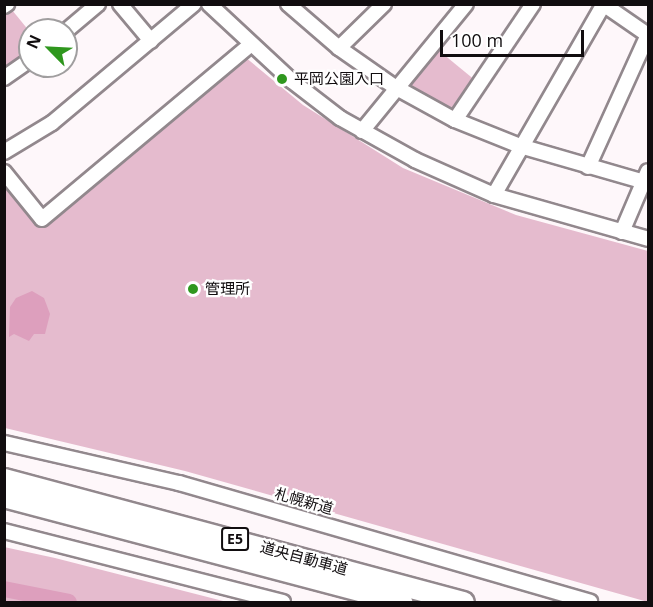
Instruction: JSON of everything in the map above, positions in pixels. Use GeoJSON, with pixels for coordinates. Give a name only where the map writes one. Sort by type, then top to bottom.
{"type":"FeatureCollection","features":[{"type":"Feature","properties":{"kind":"highway","name":"道央自動車道"},"geometry":{"type":"LineString","coordinates":[[4,479],[464,603]]}},
{"type":"Feature","properties":{"kind":"highway","name":"道央自動車道"},"geometry":{"type":"LineString","coordinates":[[4,497],[402,603]]}},
{"type":"Feature","properties":{"kind":"street"},"geometry":{"type":"LineString","coordinates":[[78,21],[98,4]]}},
{"type":"Feature","properties":{"kind":"street"},"geometry":{"type":"LineString","coordinates":[[120,4],[151,41]]}},
{"type":"Feature","properties":{"kind":"street"},"geometry":{"type":"LineString","coordinates":[[4,152],[52,123],[194,4]]}},
{"type":"Feature","properties":{"kind":"street"},"geometry":{"type":"LineString","coordinates":[[209,4],[292,81],[362,131],[415,160],[494,195],[648,239]]}},
{"type":"Feature","properties":{"kind":"street"},"geometry":{"type":"LineString","coordinates":[[339,48],[384,4]]}},
{"type":"Feature","properties":{"kind":"street"},"geometry":{"type":"LineString","coordinates":[[362,131],[395,87],[466,4]]}},
{"type":"Feature","properties":{"kind":"street"},"geometry":{"type":"LineString","coordinates":[[290,5],[339,48],[395,87],[455,120],[520,146],[588,166],[647,179],[622,232]]}},
{"type":"Feature","properties":{"kind":"street"},"geometry":{"type":"LineString","coordinates":[[494,195],[520,146],[604,5],[648,35],[588,166]]}},
{"type":"Feature","properties":{"kind":"street"},"geometry":{"type":"LineString","coordinates":[[455,120],[527,7]]}},
{"type":"Feature","properties":{"kind":"street"},"geometry":{"type":"LineString","coordinates":[[4,172],[42,219],[251,44]]}},
{"type":"Feature","properties":{"kind":"street"},"geometry":{"type":"LineString","coordinates":[[4,78],[18,68]]}},
{"type":"Feature","properties":{"kind":"street","name":"札幌新道"},"geometry":{"type":"LineString","coordinates":[[4,443],[190,486],[590,603]]}},
{"type":"Feature","properties":{"kind":"street"},"geometry":{"type":"LineString","coordinates":[[4,531],[283,603]]}},
{"type":"Feature","properties":{"kind":"shaded area"},"geometry":{"type":"Polygon","coordinates":[[[12,10],[19,18],[18,63],[5,74],[5,16],[12,10]]]}},
{"type":"Feature","properties":{"kind":"shaded area"},"geometry":{"type":"Polygon","coordinates":[[[437,49],[476,81],[452,114],[405,89],[437,49]]]}},
{"type":"Feature","properties":{"kind":"shaded area"},"geometry":{"type":"Polygon","coordinates":[[[245,57],[303,105],[403,168],[516,215],[648,251],[648,602],[185,471],[5,428],[5,182],[42,227],[245,57]]]}},
{"type":"Feature","properties":{"kind":"shaded area"},"geometry":{"type":"Polygon","coordinates":[[[32,291],[44,298],[50,314],[45,334],[34,334],[29,341],[14,334],[9,337],[10,307],[16,298],[32,291]]]}},
{"type":"Feature","properties":{"kind":"shaded area"},"geometry":{"type":"Polygon","coordinates":[[[4,547],[55,558],[227,602],[5,602],[4,547]]]}},
{"type":"Feature","properties":{"kind":"waterway"},"geometry":{"type":"LineString","coordinates":[[4,589],[69,602]]}},
{"type":"Feature","properties":{"kind":"place","name":"平岡公園入口"},"geometry":{"type":"Point","coordinates":[282,79]}},
{"type":"Feature","properties":{"kind":"place","name":"管理所"},"geometry":{"type":"Point","coordinates":[193,289]}}]}
